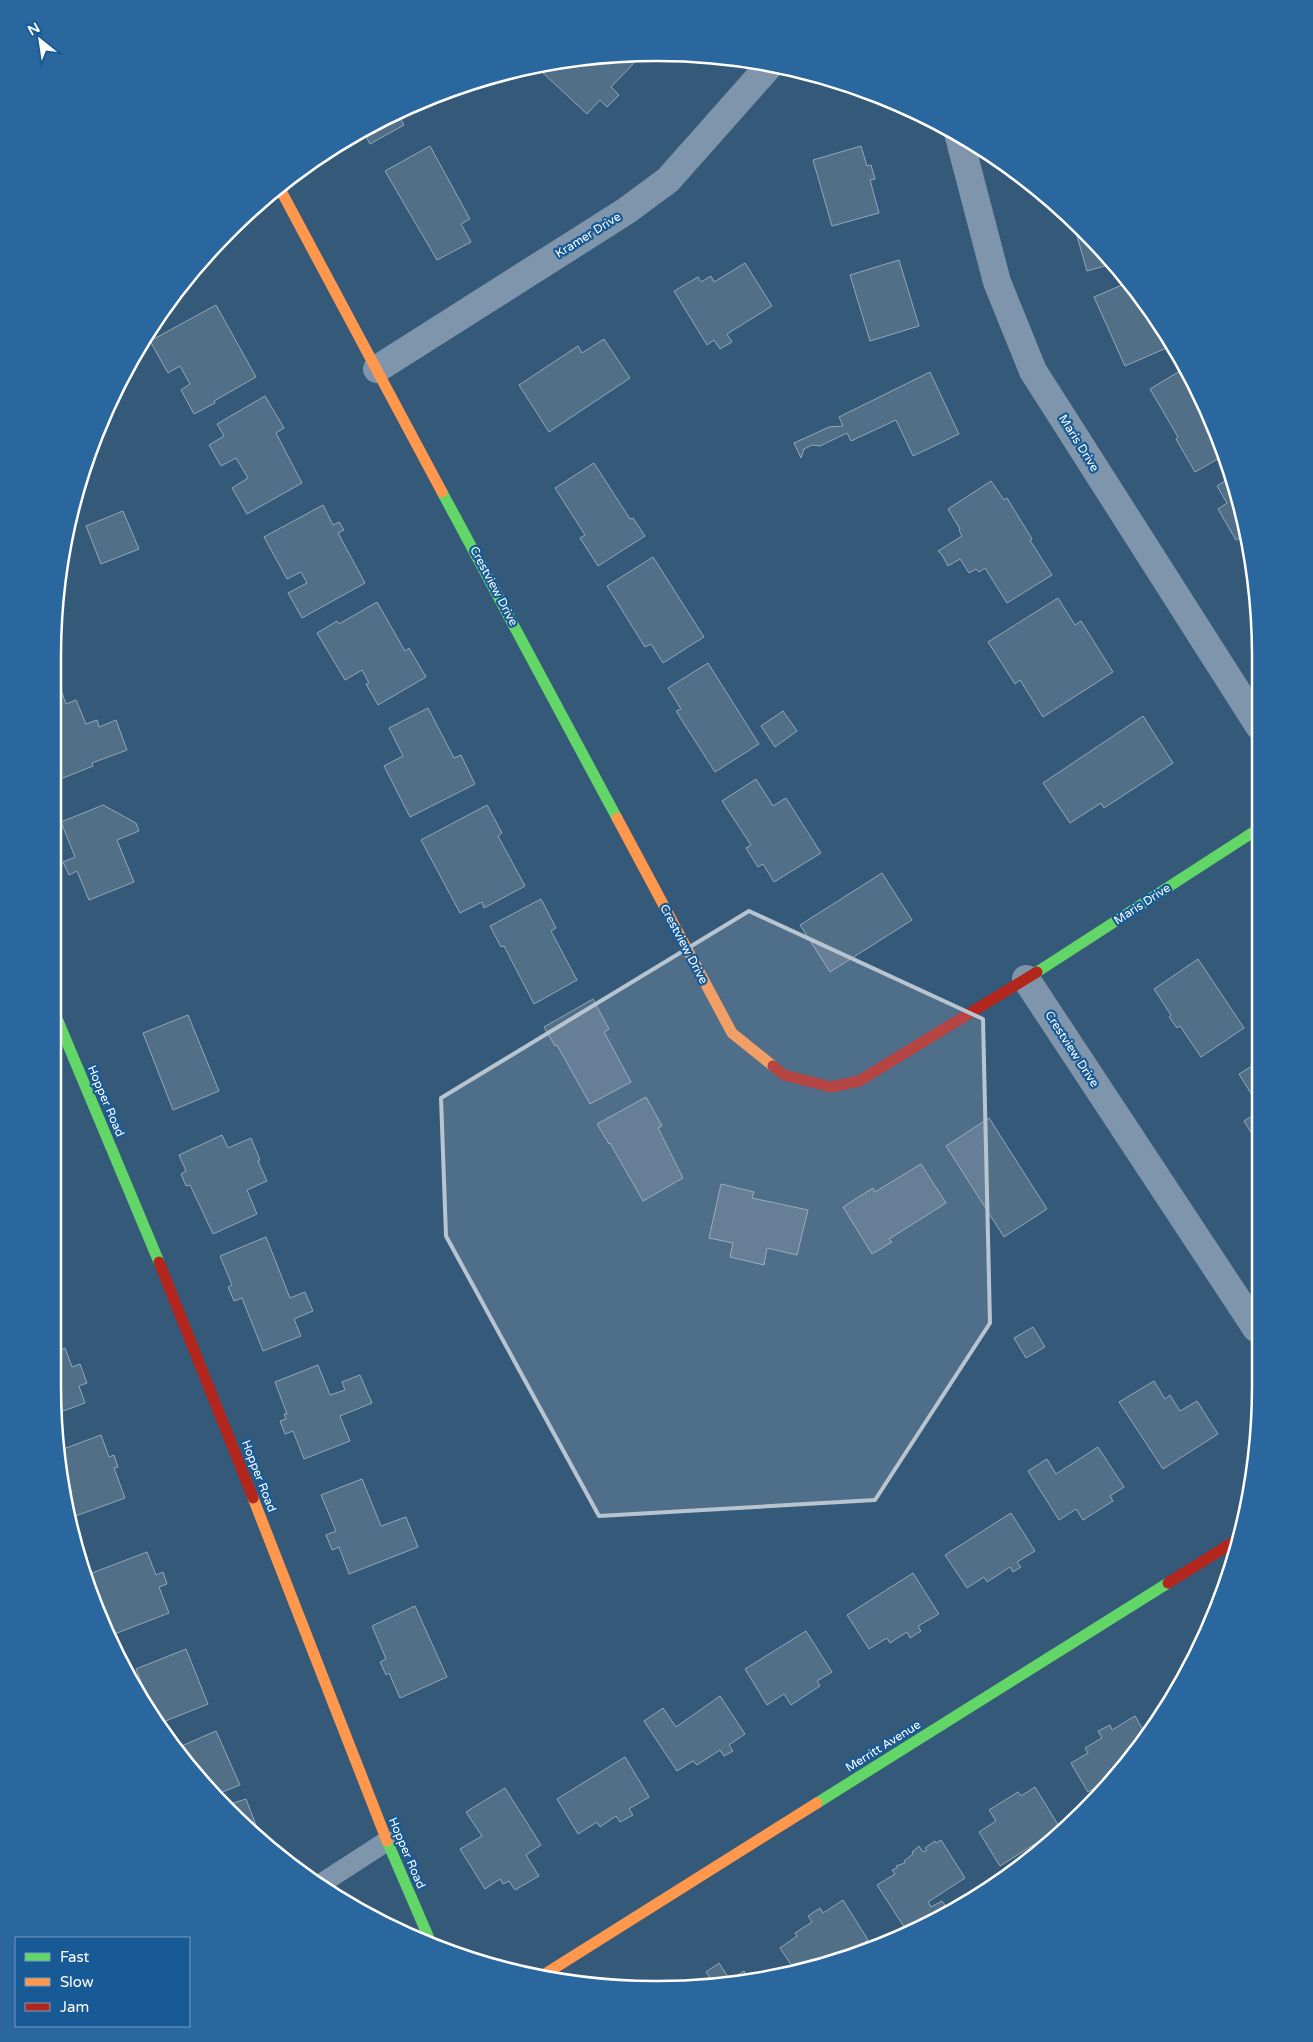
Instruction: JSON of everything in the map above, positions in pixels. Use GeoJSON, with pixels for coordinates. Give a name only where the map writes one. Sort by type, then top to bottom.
{"type":"FeatureCollection","features":[{"type":"Feature","properties":{"kind":"street","name":"Kramer Drive"},"geometry":{"type":"LineString","coordinates":[[377,368],[626,212],[668,180],[764,71]]}},
{"type":"Feature","properties":{"kind":"street","name":"Maris Drive"},"geometry":{"type":"LineString","coordinates":[[961,146],[997,282],[1033,371],[1252,715]]}},
{"type":"Feature","properties":{"kind":"street","name":"Crestview Drive"},"geometry":{"type":"LineString","coordinates":[[283,194],[732,1033],[784,1075],[831,1087],[860,1081],[1026,979],[1252,1322]]}},
{"type":"Feature","properties":{"kind":"street","name":"Maris Drive"},"geometry":{"type":"LineString","coordinates":[[1026,979],[1252,833]]}},
{"type":"Feature","properties":{"kind":"street","name":"Hopper Road"},"geometry":{"type":"LineString","coordinates":[[61,1029],[193,1344],[387,1841],[426,1934]]}},
{"type":"Feature","properties":{"kind":"street","name":"Merritt Avenue"},"geometry":{"type":"LineString","coordinates":[[550,1971],[1230,1544]]}},
{"type":"Feature","properties":{"kind":"lane"},"geometry":{"type":"LineString","coordinates":[[326,1880],[387,1841]]}},
{"type":"Feature","properties":{"kind":"highlighted area"},"geometry":{"type":"Polygon","coordinates":[[[749,911],[983,1019],[990,1323],[875,1500],[599,1516],[446,1236],[441,1098],[749,911]]]}},
{"type":"Feature","properties":{"kind":"building"},"geometry":{"type":"Polygon","coordinates":[[[634,63],[611,87],[619,95],[607,107],[600,100],[587,114],[543,73],[579,66],[634,63]]]}},
{"type":"Feature","properties":{"kind":"building"},"geometry":{"type":"Polygon","coordinates":[[[401,119],[404,125],[370,144],[366,137],[401,119]]]}},
{"type":"Feature","properties":{"kind":"building"},"geometry":{"type":"Polygon","coordinates":[[[430,146],[470,219],[461,224],[471,242],[437,260],[385,171],[430,146]]]}},
{"type":"Feature","properties":{"kind":"building"},"geometry":{"type":"Polygon","coordinates":[[[861,146],[867,166],[871,165],[875,179],[870,180],[879,213],[832,226],[813,160],[861,146]]]}},
{"type":"Feature","properties":{"kind":"building"},"geometry":{"type":"Polygon","coordinates":[[[1077,236],[1106,266],[1087,271],[1077,236]]]}},
{"type":"Feature","properties":{"kind":"building"},"geometry":{"type":"Polygon","coordinates":[[[899,260],[919,326],[870,341],[850,275],[899,260]]]}},
{"type":"Feature","properties":{"kind":"building"},"geometry":{"type":"Polygon","coordinates":[[[745,263],[772,306],[727,334],[732,342],[720,349],[714,340],[707,345],[674,291],[698,277],[701,282],[711,276],[714,282],[745,263]]]}},
{"type":"Feature","properties":{"kind":"building"},"geometry":{"type":"Polygon","coordinates":[[[1122,285],[1165,348],[1125,366],[1094,297],[1122,285]]]}},
{"type":"Feature","properties":{"kind":"building"},"geometry":{"type":"Polygon","coordinates":[[[216,305],[256,377],[194,414],[181,390],[190,384],[180,366],[168,373],[151,343],[154,339],[216,305]]]}},
{"type":"Feature","properties":{"kind":"building"},"geometry":{"type":"Polygon","coordinates":[[[604,339],[630,378],[549,432],[519,385],[578,346],[582,353],[604,339]]]}},
{"type":"Feature","properties":{"kind":"building"},"geometry":{"type":"Polygon","coordinates":[[[930,372],[959,434],[913,456],[896,420],[851,441],[847,433],[820,446],[812,445],[804,449],[801,458],[794,443],[829,427],[843,426],[839,417],[930,372]]]}},
{"type":"Feature","properties":{"kind":"building"},"geometry":{"type":"Polygon","coordinates":[[[1179,372],[1190,393],[1218,459],[1195,472],[1176,439],[1178,437],[1150,389],[1179,372]]]}},
{"type":"Feature","properties":{"kind":"building"},"geometry":{"type":"Polygon","coordinates":[[[265,396],[284,428],[276,433],[302,483],[247,514],[232,488],[248,478],[236,458],[221,466],[209,445],[224,436],[217,424],[265,396]]]}},
{"type":"Feature","properties":{"kind":"building"},"geometry":{"type":"Polygon","coordinates":[[[594,463],[630,519],[633,518],[645,536],[598,566],[580,538],[585,535],[555,488],[594,463]]]}},
{"type":"Feature","properties":{"kind":"building"},"geometry":{"type":"Polygon","coordinates":[[[991,481],[1004,500],[1007,498],[1052,575],[1007,603],[985,568],[979,572],[976,569],[969,573],[960,559],[948,566],[938,551],[962,536],[948,509],[991,481]]]}},
{"type":"Feature","properties":{"kind":"building"},"geometry":{"type":"Polygon","coordinates":[[[1225,481],[1240,538],[1236,540],[1218,509],[1227,503],[1217,486],[1225,481]]]}},
{"type":"Feature","properties":{"kind":"building"},"geometry":{"type":"Polygon","coordinates":[[[323,505],[333,525],[339,522],[344,530],[338,533],[365,583],[302,618],[288,593],[307,583],[301,572],[287,579],[264,537],[323,505]]]}},
{"type":"Feature","properties":{"kind":"building"},"geometry":{"type":"Polygon","coordinates":[[[123,511],[139,549],[101,564],[86,526],[123,511]]]}},
{"type":"Feature","properties":{"kind":"building"},"geometry":{"type":"Polygon","coordinates":[[[653,557],[704,637],[663,663],[651,644],[645,647],[607,586],[653,557]]]}},
{"type":"Feature","properties":{"kind":"building"},"geometry":{"type":"Polygon","coordinates":[[[1058,598],[1075,625],[1081,621],[1113,672],[1043,717],[1020,680],[1015,684],[988,642],[1058,598]]]}},
{"type":"Feature","properties":{"kind":"building"},"geometry":{"type":"Polygon","coordinates":[[[377,602],[405,651],[409,648],[426,677],[378,705],[366,684],[369,683],[362,670],[345,680],[317,633],[337,621],[339,624],[377,602]]]}},
{"type":"Feature","properties":{"kind":"building"},"geometry":{"type":"Polygon","coordinates":[[[708,663],[759,744],[715,772],[676,711],[681,709],[668,688],[708,663]]]}},
{"type":"Feature","properties":{"kind":"building"},"geometry":{"type":"Polygon","coordinates":[[[61,690],[66,704],[76,700],[86,724],[97,720],[99,727],[116,720],[127,750],[92,763],[93,766],[61,779],[61,690]]]}},
{"type":"Feature","properties":{"kind":"building"},"geometry":{"type":"Polygon","coordinates":[[[428,708],[454,758],[461,755],[475,784],[410,817],[384,766],[403,756],[389,728],[428,708]]]}},
{"type":"Feature","properties":{"kind":"building"},"geometry":{"type":"Polygon","coordinates":[[[783,711],[797,731],[775,747],[761,726],[783,711]]]}},
{"type":"Feature","properties":{"kind":"building"},"geometry":{"type":"Polygon","coordinates":[[[1143,716],[1173,763],[1104,808],[1101,803],[1070,823],[1043,783],[1143,716]]]}},
{"type":"Feature","properties":{"kind":"building"},"geometry":{"type":"Polygon","coordinates":[[[756,779],[773,806],[786,798],[821,853],[774,882],[763,864],[758,867],[746,848],[751,845],[722,801],[756,779]]]}},
{"type":"Feature","properties":{"kind":"building"},"geometry":{"type":"Polygon","coordinates":[[[103,805],[136,823],[139,831],[117,840],[134,882],[89,900],[77,871],[69,875],[63,862],[75,857],[61,822],[103,805]]]}},
{"type":"Feature","properties":{"kind":"building"},"geometry":{"type":"Polygon","coordinates":[[[487,805],[502,833],[498,836],[525,886],[484,908],[482,902],[460,913],[421,840],[487,805]]]}},
{"type":"Feature","properties":{"kind":"building"},"geometry":{"type":"Polygon","coordinates":[[[882,873],[912,920],[830,972],[800,925],[882,873]]]}},
{"type":"Feature","properties":{"kind":"building"},"geometry":{"type":"Polygon","coordinates":[[[541,899],[556,928],[551,931],[577,980],[534,1004],[504,946],[501,947],[490,926],[541,899]]]}},
{"type":"Feature","properties":{"kind":"building"},"geometry":{"type":"Polygon","coordinates":[[[1198,959],[1244,1028],[1201,1057],[1180,1026],[1177,1028],[1169,1017],[1171,1015],[1154,989],[1198,959]]]}},
{"type":"Feature","properties":{"kind":"building"},"geometry":{"type":"Polygon","coordinates":[[[593,999],[609,1029],[604,1032],[631,1082],[590,1104],[557,1045],[555,1046],[544,1027],[593,999]]]}},
{"type":"Feature","properties":{"kind":"building"},"geometry":{"type":"Polygon","coordinates":[[[188,1015],[219,1091],[173,1110],[143,1033],[188,1015]]]}},
{"type":"Feature","properties":{"kind":"building"},"geometry":{"type":"Polygon","coordinates":[[[1252,1066],[1252,1095],[1239,1074],[1252,1066]]]}},
{"type":"Feature","properties":{"kind":"building"},"geometry":{"type":"Polygon","coordinates":[[[646,1097],[662,1126],[658,1128],[683,1178],[643,1201],[597,1124],[646,1097]]]}},
{"type":"Feature","properties":{"kind":"building"},"geometry":{"type":"Polygon","coordinates":[[[1252,1116],[1252,1134],[1244,1121],[1252,1116]]]}},
{"type":"Feature","properties":{"kind":"building"},"geometry":{"type":"Polygon","coordinates":[[[989,1118],[1047,1209],[1004,1237],[946,1146],[989,1118]]]}},
{"type":"Feature","properties":{"kind":"building"},"geometry":{"type":"Polygon","coordinates":[[[222,1135],[228,1148],[251,1138],[267,1181],[247,1190],[257,1214],[213,1234],[190,1185],[186,1186],[181,1174],[186,1171],[179,1155],[222,1135]]]}},
{"type":"Feature","properties":{"kind":"building"},"geometry":{"type":"Polygon","coordinates":[[[921,1164],[946,1203],[889,1239],[892,1242],[872,1254],[843,1207],[873,1188],[875,1192],[921,1164]]]}},
{"type":"Feature","properties":{"kind":"building"},"geometry":{"type":"Polygon","coordinates":[[[721,1184],[754,1192],[752,1198],[808,1210],[797,1255],[767,1248],[764,1265],[730,1257],[733,1243],[709,1238],[721,1184]]]}},
{"type":"Feature","properties":{"kind":"building"},"geometry":{"type":"Polygon","coordinates":[[[266,1237],[290,1298],[305,1292],[313,1311],[294,1319],[301,1336],[263,1351],[242,1298],[234,1301],[228,1287],[232,1285],[220,1256],[266,1237]]]}},
{"type":"Feature","properties":{"kind":"building"},"geometry":{"type":"Polygon","coordinates":[[[1033,1327],[1045,1347],[1026,1358],[1014,1338],[1033,1327]]]}},
{"type":"Feature","properties":{"kind":"building"},"geometry":{"type":"Polygon","coordinates":[[[65,1348],[72,1367],[80,1364],[87,1383],[79,1386],[85,1403],[62,1411],[61,1385],[61,1350],[65,1348]]]}},
{"type":"Feature","properties":{"kind":"building"},"geometry":{"type":"Polygon","coordinates":[[[318,1365],[330,1395],[345,1390],[342,1382],[360,1375],[372,1403],[340,1416],[350,1441],[304,1459],[293,1431],[285,1434],[280,1421],[286,1419],[284,1414],[287,1414],[275,1382],[318,1365]]]}},
{"type":"Feature","properties":{"kind":"building"},"geometry":{"type":"Polygon","coordinates":[[[1154,1381],[1165,1399],[1170,1395],[1180,1411],[1197,1401],[1218,1434],[1163,1469],[1119,1402],[1154,1381]]]}},
{"type":"Feature","properties":{"kind":"building"},"geometry":{"type":"Polygon","coordinates":[[[101,1435],[109,1457],[114,1455],[118,1467],[114,1468],[125,1498],[76,1516],[65,1448],[101,1435]]]}},
{"type":"Feature","properties":{"kind":"building"},"geometry":{"type":"Polygon","coordinates":[[[1098,1447],[1124,1487],[1110,1496],[1113,1501],[1083,1520],[1076,1509],[1059,1520],[1028,1471],[1047,1459],[1056,1474],[1098,1447]]]}},
{"type":"Feature","properties":{"kind":"building"},"geometry":{"type":"Polygon","coordinates":[[[362,1479],[381,1526],[406,1517],[418,1547],[349,1574],[339,1547],[332,1550],[326,1535],[336,1531],[321,1495],[362,1479]]]}},
{"type":"Feature","properties":{"kind":"building"},"geometry":{"type":"Polygon","coordinates":[[[1011,1513],[1035,1551],[1017,1562],[1021,1567],[1013,1572],[1010,1567],[987,1582],[984,1577],[967,1588],[945,1555],[1011,1513]]]}},
{"type":"Feature","properties":{"kind":"building"},"geometry":{"type":"Polygon","coordinates":[[[147,1552],[156,1575],[163,1572],[167,1584],[159,1587],[169,1613],[116,1633],[92,1573],[147,1552]]]}},
{"type":"Feature","properties":{"kind":"building"},"geometry":{"type":"Polygon","coordinates":[[[913,1573],[939,1614],[918,1626],[921,1631],[910,1638],[907,1632],[890,1643],[887,1638],[869,1649],[847,1615],[913,1573]]]}},
{"type":"Feature","properties":{"kind":"building"},"geometry":{"type":"Polygon","coordinates":[[[415,1606],[447,1677],[400,1698],[389,1673],[386,1675],[380,1662],[386,1659],[372,1626],[415,1606]]]}},
{"type":"Feature","properties":{"kind":"building"},"geometry":{"type":"Polygon","coordinates":[[[806,1631],[832,1672],[817,1681],[820,1686],[791,1705],[784,1694],[767,1705],[745,1669],[806,1631]]]}},
{"type":"Feature","properties":{"kind":"building"},"geometry":{"type":"Polygon","coordinates":[[[186,1649],[208,1704],[165,1721],[143,1686],[136,1669],[186,1649]]]}},
{"type":"Feature","properties":{"kind":"building"},"geometry":{"type":"Polygon","coordinates":[[[720,1696],[745,1734],[729,1745],[733,1751],[724,1756],[720,1750],[697,1765],[693,1761],[677,1771],[644,1721],[663,1708],[676,1727],[720,1696]]]}},
{"type":"Feature","properties":{"kind":"building"},"geometry":{"type":"Polygon","coordinates":[[[1135,1716],[1142,1729],[1104,1778],[1088,1792],[1071,1763],[1088,1753],[1085,1748],[1102,1738],[1098,1731],[1110,1725],[1112,1730],[1135,1716]]]}},
{"type":"Feature","properties":{"kind":"building"},"geometry":{"type":"Polygon","coordinates":[[[216,1731],[240,1785],[222,1792],[182,1746],[216,1731]]]}},
{"type":"Feature","properties":{"kind":"building"},"geometry":{"type":"Polygon","coordinates":[[[625,1757],[649,1797],[629,1809],[633,1815],[620,1822],[616,1816],[600,1827],[597,1822],[578,1834],[557,1799],[625,1757]]]}},
{"type":"Feature","properties":{"kind":"building"},"geometry":{"type":"Polygon","coordinates":[[[1035,1787],[1058,1824],[1039,1841],[1000,1866],[979,1832],[996,1821],[989,1810],[1018,1792],[1021,1796],[1035,1787]]]}},
{"type":"Feature","properties":{"kind":"building"},"geometry":{"type":"Polygon","coordinates":[[[505,1788],[541,1845],[526,1855],[539,1876],[515,1890],[509,1881],[503,1884],[500,1879],[485,1889],[460,1849],[482,1836],[466,1812],[505,1788]]]}},
{"type":"Feature","properties":{"kind":"building"},"geometry":{"type":"Polygon","coordinates":[[[246,1799],[256,1825],[236,1806],[233,1803],[246,1799]]]}},
{"type":"Feature","properties":{"kind":"building"},"geometry":{"type":"Polygon","coordinates":[[[941,1840],[965,1878],[928,1902],[931,1907],[942,1901],[945,1906],[904,1926],[877,1885],[895,1874],[892,1870],[897,1868],[896,1866],[905,1863],[904,1861],[919,1846],[923,1852],[927,1850],[925,1848],[935,1841],[936,1843],[941,1840]]]}},
{"type":"Feature","properties":{"kind":"building"},"geometry":{"type":"Polygon","coordinates":[[[843,1900],[868,1940],[848,1949],[791,1965],[780,1948],[797,1936],[795,1933],[812,1922],[808,1916],[820,1908],[823,1913],[843,1900]]]}},
{"type":"Feature","properties":{"kind":"building"},"geometry":{"type":"Polygon","coordinates":[[[719,1963],[728,1976],[710,1978],[706,1972],[719,1963]]]}},
{"type":"Feature","properties":{"kind":"traffic: fast"},"geometry":{"type":"LineString","coordinates":[[442,492],[617,818]]}},
{"type":"Feature","properties":{"kind":"traffic: fast"},"geometry":{"type":"LineString","coordinates":[[1037,972],[1252,833]]}},
{"type":"Feature","properties":{"kind":"traffic: fast"},"geometry":{"type":"LineString","coordinates":[[61,1028],[159,1262]]}},
{"type":"Feature","properties":{"kind":"traffic: fast"},"geometry":{"type":"LineString","coordinates":[[817,1803],[1168,1583]]}},
{"type":"Feature","properties":{"kind":"traffic: fast"},"geometry":{"type":"LineString","coordinates":[[387,1841],[427,1934]]}},
{"type":"Feature","properties":{"kind":"traffic: slow"},"geometry":{"type":"LineString","coordinates":[[283,194],[442,492]]}},
{"type":"Feature","properties":{"kind":"traffic: slow"},"geometry":{"type":"LineString","coordinates":[[617,818],[732,1033],[773,1066]]}},
{"type":"Feature","properties":{"kind":"traffic: slow"},"geometry":{"type":"LineString","coordinates":[[253,1498],[387,1841]]}},
{"type":"Feature","properties":{"kind":"traffic: slow"},"geometry":{"type":"LineString","coordinates":[[550,1971],[817,1803]]}},
{"type":"Feature","properties":{"kind":"traffic: jam"},"geometry":{"type":"LineString","coordinates":[[773,1066],[784,1075],[831,1087],[859,1081],[1037,972]]}},
{"type":"Feature","properties":{"kind":"traffic: jam"},"geometry":{"type":"LineString","coordinates":[[159,1262],[253,1498]]}},
{"type":"Feature","properties":{"kind":"traffic: jam"},"geometry":{"type":"LineString","coordinates":[[1168,1583],[1230,1544]]}}]}
